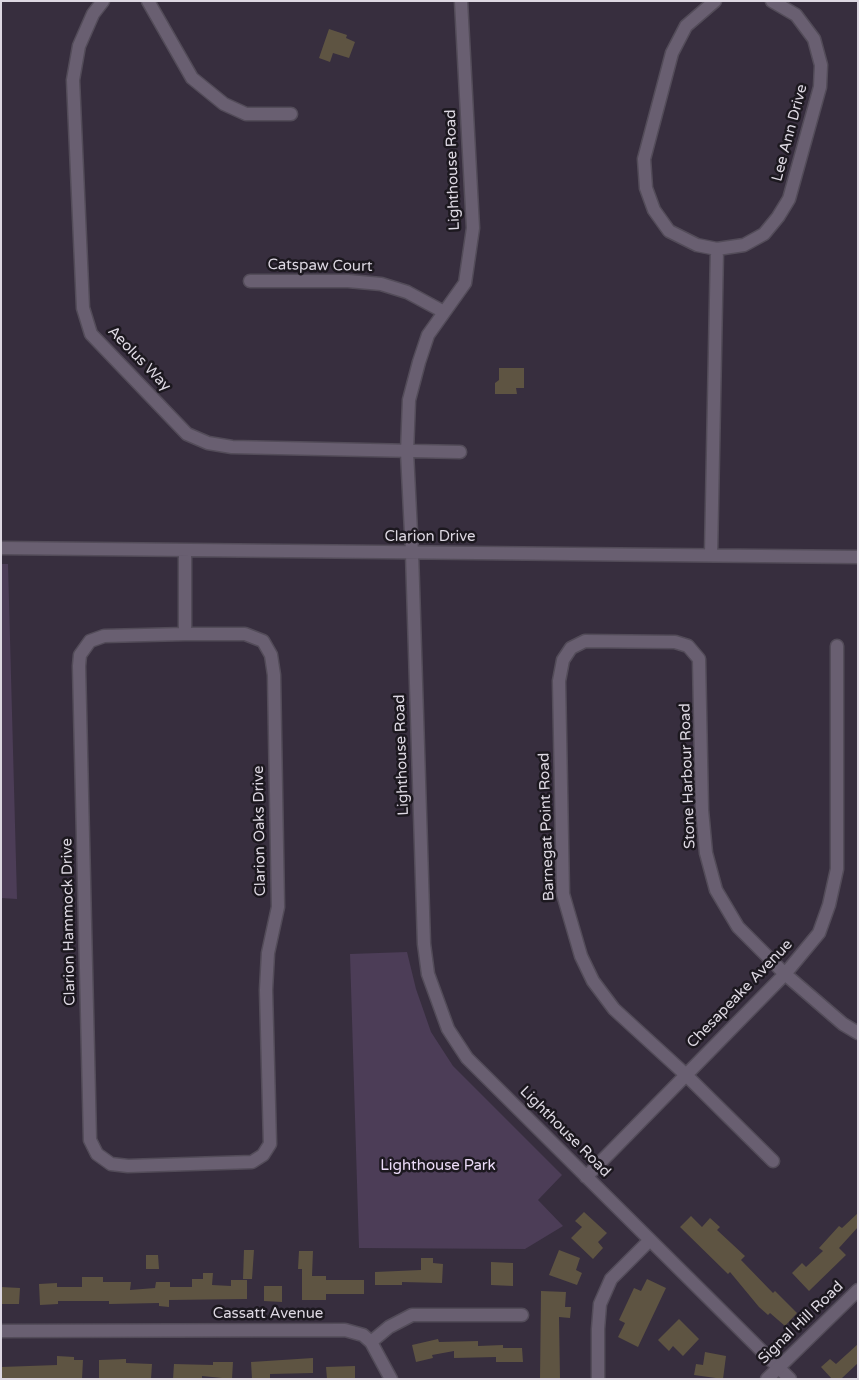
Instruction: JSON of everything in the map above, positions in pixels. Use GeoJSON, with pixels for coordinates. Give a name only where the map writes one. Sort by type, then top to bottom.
{"type":"FeatureCollection","features":[{"type":"Feature","properties":{"kind":"street","name":"Aeolus Way"},"geometry":{"type":"LineString","coordinates":[[103,1],[93,14],[79,46],[73,80],[83,308],[92,334],[188,434],[208,443],[232,447],[460,452]]}},
{"type":"Feature","properties":{"kind":"street"},"geometry":{"type":"LineString","coordinates":[[148,1],[192,78],[224,104],[246,114],[290,114]]}},
{"type":"Feature","properties":{"kind":"street","name":"Lighthouse Road"},"geometry":{"type":"LineString","coordinates":[[461,1],[473,228],[465,282],[428,335],[419,362],[409,400],[407,452],[412,553],[424,944],[428,974],[448,1029],[467,1058],[790,1379]]}},
{"type":"Feature","properties":{"kind":"street","name":"Lee Ann Drive"},"geometry":{"type":"LineString","coordinates":[[715,1],[686,26],[672,53],[644,159],[646,188],[654,210],[669,231],[697,245],[717,249],[744,245],[764,234],[778,218],[789,199],[820,87],[821,65],[814,39],[796,15],[772,1]]}},
{"type":"Feature","properties":{"kind":"street"},"geometry":{"type":"LineString","coordinates":[[711,555],[717,249]]}},
{"type":"Feature","properties":{"kind":"street","name":"Catspaw Court"},"geometry":{"type":"LineString","coordinates":[[250,281],[348,281],[381,284],[408,292],[444,312]]}},
{"type":"Feature","properties":{"kind":"street","name":"Clarion Drive"},"geometry":{"type":"LineString","coordinates":[[1,548],[858,557]]}},
{"type":"Feature","properties":{"kind":"street"},"geometry":{"type":"LineString","coordinates":[[185,551],[185,634]]}},
{"type":"Feature","properties":{"kind":"street","name":"Clarion Hammock Drive"},"geometry":{"type":"LineString","coordinates":[[185,634],[104,636],[90,641],[80,655],[90,1140],[97,1154],[111,1164],[128,1166],[239,1164]]}},
{"type":"Feature","properties":{"kind":"street","name":"Clarion Oaks Drive"},"geometry":{"type":"LineString","coordinates":[[185,634],[245,634],[263,641],[271,655],[274,675],[278,907],[268,953],[266,990],[270,1144],[263,1155],[252,1162],[239,1164]]}},
{"type":"Feature","properties":{"kind":"street","name":"Stone Harbour Road"},"geometry":{"type":"LineString","coordinates":[[558,681],[563,660],[571,648],[585,641],[676,642],[688,646],[699,659],[702,810],[706,853],[716,890],[738,927],[786,974],[843,1024],[858,1033]]}},
{"type":"Feature","properties":{"kind":"street","name":"Chesapeake Avenue"},"geometry":{"type":"LineString","coordinates":[[586,1177],[685,1074],[786,974],[819,933],[829,905],[837,869],[837,646]]}},
{"type":"Feature","properties":{"kind":"street","name":"Barnegat Point Road"},"geometry":{"type":"LineString","coordinates":[[558,681],[563,894],[575,939],[593,982],[614,1009],[685,1074],[773,1161]]}},
{"type":"Feature","properties":{"kind":"street"},"geometry":{"type":"LineString","coordinates":[[598,1379],[600,1304],[611,1279],[650,1240]]}},
{"type":"Feature","properties":{"kind":"street","name":"Signal Hill Road"},"geometry":{"type":"LineString","coordinates":[[767,1379],[858,1290]]}},
{"type":"Feature","properties":{"kind":"street"},"geometry":{"type":"LineString","coordinates":[[391,1379],[371,1342],[390,1327],[412,1316],[522,1315]]}},
{"type":"Feature","properties":{"kind":"street","name":"Cassatt Avenue"},"geometry":{"type":"LineString","coordinates":[[1,1331],[345,1330],[363,1335],[371,1342]]}},
{"type":"Feature","properties":{"kind":"green space"},"geometry":{"type":"Polygon","coordinates":[[[1,564],[8,564],[17,899],[1,898],[1,564]]]}},
{"type":"Feature","properties":{"kind":"green space","name":"Lighthouse Park"},"geometry":{"type":"Polygon","coordinates":[[[407,952],[416,989],[431,1032],[453,1066],[562,1175],[538,1200],[563,1226],[525,1249],[359,1248],[350,954],[407,952]]]}},
{"type":"Feature","properties":{"kind":"building"},"geometry":{"type":"Polygon","coordinates":[[[329,29],[347,35],[346,38],[355,42],[349,58],[333,53],[330,62],[319,58],[329,29]]]}},
{"type":"Feature","properties":{"kind":"building"},"geometry":{"type":"Polygon","coordinates":[[[499,368],[524,368],[524,388],[516,388],[517,394],[495,394],[495,383],[499,380],[499,368]]]}},
{"type":"Feature","properties":{"kind":"building"},"geometry":{"type":"Polygon","coordinates":[[[584,1212],[607,1233],[598,1242],[603,1248],[593,1259],[571,1238],[582,1227],[575,1221],[584,1212]]]}},
{"type":"Feature","properties":{"kind":"building"},"geometry":{"type":"Polygon","coordinates":[[[858,1213],[858,1227],[839,1248],[846,1255],[809,1291],[792,1273],[802,1263],[806,1267],[823,1251],[819,1248],[839,1226],[842,1228],[858,1213]]]}},
{"type":"Feature","properties":{"kind":"building"},"geometry":{"type":"Polygon","coordinates":[[[691,1216],[702,1227],[710,1218],[720,1227],[717,1230],[745,1256],[741,1260],[773,1293],[775,1291],[797,1313],[785,1326],[770,1313],[768,1315],[759,1307],[730,1272],[728,1274],[680,1227],[691,1216]]]}},
{"type":"Feature","properties":{"kind":"building"},"geometry":{"type":"Polygon","coordinates":[[[244,1250],[254,1250],[252,1279],[243,1279],[244,1250]]]}},
{"type":"Feature","properties":{"kind":"building"},"geometry":{"type":"Polygon","coordinates":[[[559,1250],[580,1258],[576,1270],[582,1273],[577,1285],[549,1275],[559,1250]]]}},
{"type":"Feature","properties":{"kind":"building"},"geometry":{"type":"Polygon","coordinates":[[[299,1251],[313,1251],[312,1276],[326,1276],[326,1280],[364,1280],[364,1294],[326,1294],[326,1300],[302,1300],[302,1269],[298,1269],[299,1251]]]}},
{"type":"Feature","properties":{"kind":"building"},"geometry":{"type":"Polygon","coordinates":[[[146,1255],[158,1255],[159,1269],[146,1269],[146,1255]]]}},
{"type":"Feature","properties":{"kind":"building"},"geometry":{"type":"Polygon","coordinates":[[[421,1258],[433,1258],[433,1263],[443,1264],[442,1283],[402,1282],[402,1285],[375,1285],[375,1272],[421,1270],[421,1258]]]}},
{"type":"Feature","properties":{"kind":"building"},"geometry":{"type":"Polygon","coordinates":[[[491,1262],[513,1263],[513,1286],[491,1285],[491,1262]]]}},
{"type":"Feature","properties":{"kind":"building"},"geometry":{"type":"Polygon","coordinates":[[[203,1273],[213,1273],[212,1285],[231,1286],[231,1280],[247,1280],[247,1299],[169,1300],[169,1307],[159,1306],[159,1303],[109,1304],[109,1301],[58,1301],[58,1304],[40,1305],[39,1284],[57,1283],[57,1287],[82,1287],[82,1277],[103,1277],[103,1282],[131,1282],[130,1290],[155,1288],[156,1282],[170,1282],[170,1287],[192,1287],[192,1279],[203,1279],[203,1273]]]}},
{"type":"Feature","properties":{"kind":"building"},"geometry":{"type":"Polygon","coordinates":[[[647,1279],[666,1288],[638,1347],[618,1337],[625,1323],[619,1320],[634,1288],[641,1291],[647,1279]]]}},
{"type":"Feature","properties":{"kind":"building"},"geometry":{"type":"Polygon","coordinates":[[[264,1286],[282,1286],[282,1302],[264,1301],[264,1286]]]}},
{"type":"Feature","properties":{"kind":"building"},"geometry":{"type":"Polygon","coordinates":[[[1,1287],[20,1288],[19,1304],[1,1304],[1,1287]]]}},
{"type":"Feature","properties":{"kind":"building"},"geometry":{"type":"Polygon","coordinates":[[[541,1291],[566,1292],[565,1307],[571,1307],[570,1318],[559,1317],[560,1379],[540,1379],[541,1291]]]}},
{"type":"Feature","properties":{"kind":"building"},"geometry":{"type":"Polygon","coordinates":[[[679,1319],[699,1339],[683,1356],[673,1346],[669,1351],[658,1340],[679,1319]]]}},
{"type":"Feature","properties":{"kind":"building"},"geometry":{"type":"Polygon","coordinates":[[[438,1339],[439,1342],[478,1341],[478,1346],[503,1345],[503,1348],[522,1348],[523,1362],[496,1362],[496,1357],[454,1358],[454,1351],[432,1355],[433,1358],[416,1362],[412,1345],[438,1339]]]}},
{"type":"Feature","properties":{"kind":"building"},"geometry":{"type":"Polygon","coordinates":[[[858,1344],[858,1363],[841,1379],[832,1379],[821,1367],[830,1359],[836,1364],[858,1344]]]}},
{"type":"Feature","properties":{"kind":"building"},"geometry":{"type":"Polygon","coordinates":[[[705,1352],[726,1356],[723,1379],[694,1375],[696,1364],[703,1365],[705,1352]]]}},
{"type":"Feature","properties":{"kind":"building"},"geometry":{"type":"Polygon","coordinates":[[[57,1356],[74,1357],[74,1360],[83,1360],[82,1379],[1,1379],[1,1367],[57,1365],[57,1356]]]}},
{"type":"Feature","properties":{"kind":"building"},"geometry":{"type":"Polygon","coordinates":[[[313,1358],[313,1373],[270,1374],[270,1379],[252,1379],[251,1362],[313,1358]]]}},
{"type":"Feature","properties":{"kind":"building"},"geometry":{"type":"Polygon","coordinates":[[[126,1359],[126,1363],[152,1364],[151,1379],[99,1379],[99,1360],[126,1359]]]}},
{"type":"Feature","properties":{"kind":"building"},"geometry":{"type":"Polygon","coordinates":[[[213,1362],[233,1362],[232,1379],[202,1376],[202,1379],[173,1379],[174,1364],[213,1365],[213,1362]]]}},
{"type":"Feature","properties":{"kind":"building"},"geometry":{"type":"Polygon","coordinates":[[[355,1366],[355,1379],[327,1379],[326,1367],[355,1366]]]}}]}
